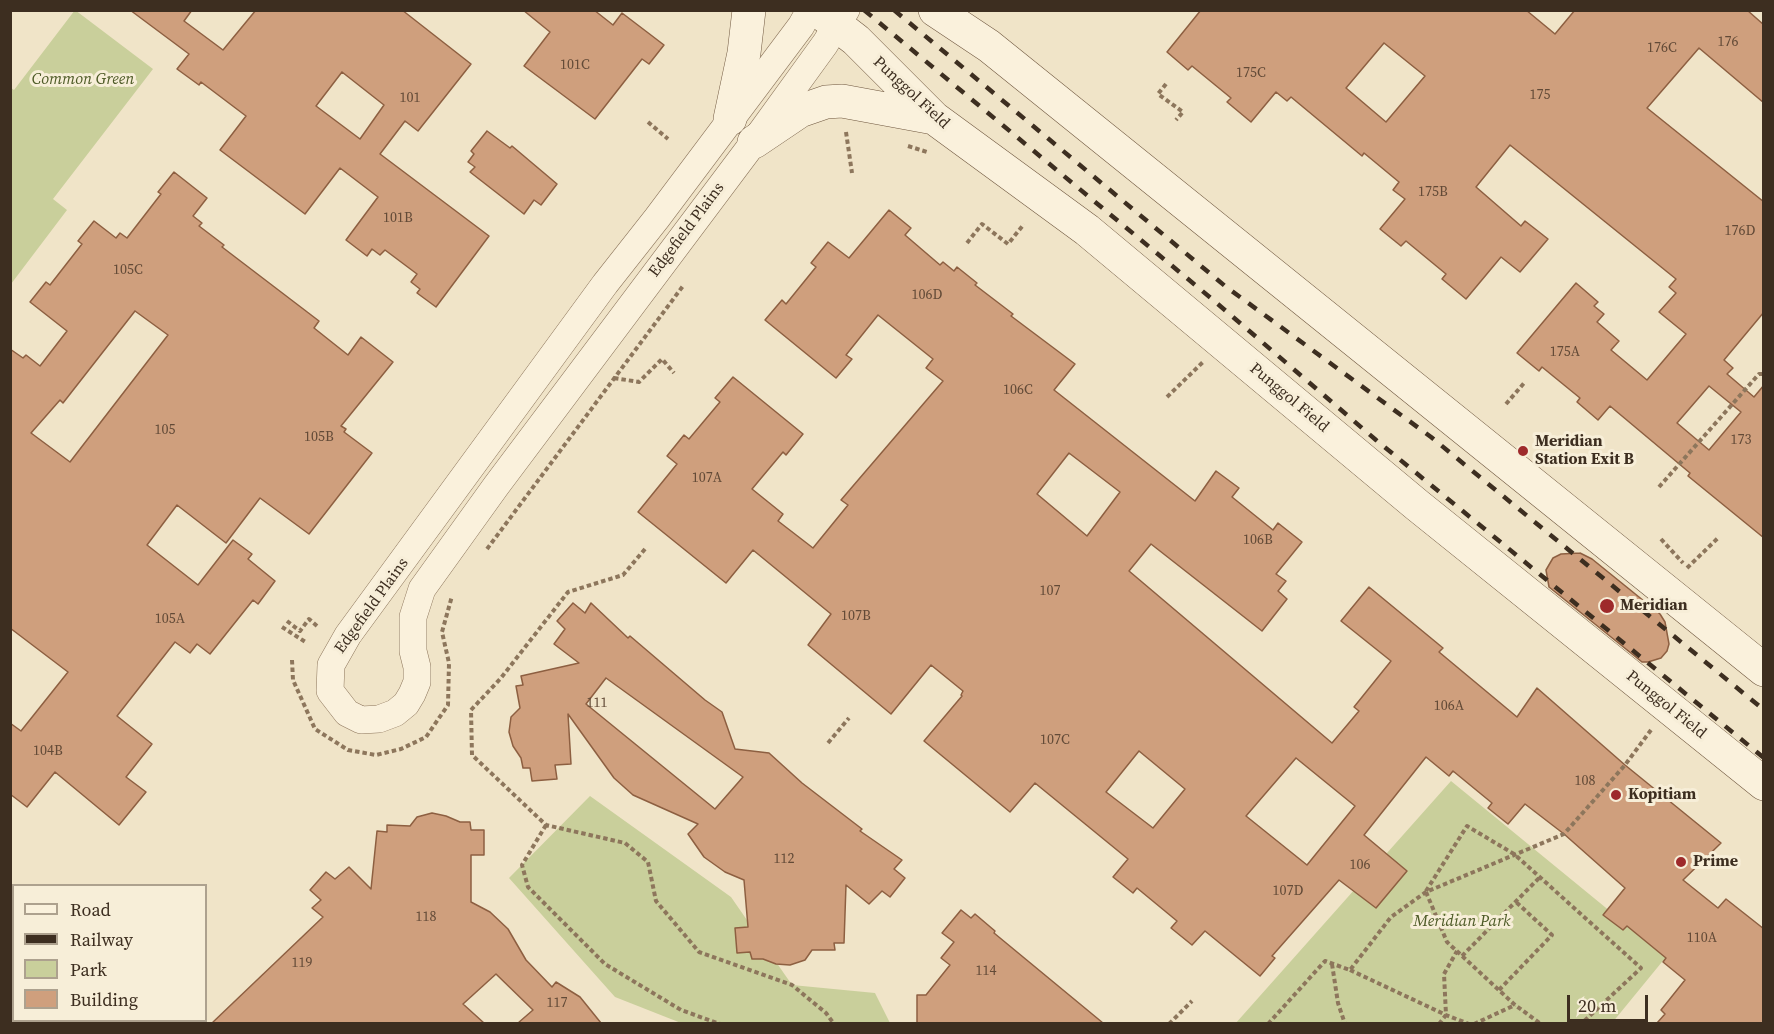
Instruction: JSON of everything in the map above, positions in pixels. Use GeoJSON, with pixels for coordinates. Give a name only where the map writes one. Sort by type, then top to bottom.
{"type":"FeatureCollection","features":[{"type":"Feature","properties":{"kind":"street"},"geometry":{"type":"LineString","coordinates":[[730,119],[744,53],[748,10]]}},
{"type":"Feature","properties":{"kind":"street"},"geometry":{"type":"LineString","coordinates":[[934,10],[989,46],[1764,670]]}},
{"type":"Feature","properties":{"kind":"street"},"geometry":{"type":"LineString","coordinates":[[970,10],[989,46]]}},
{"type":"Feature","properties":{"kind":"street","name":"Edgefield Plains"},"geometry":{"type":"LineString","coordinates":[[827,14],[825,44],[422,589],[413,617],[413,651],[417,667],[417,682],[406,704],[379,719],[361,720],[347,713],[330,691],[331,665],[348,635],[604,284],[657,218],[730,119],[801,26],[827,14]]}},
{"type":"Feature","properties":{"kind":"street","name":"Punggol Field"},"geometry":{"type":"LineString","coordinates":[[827,14],[934,118],[1087,230],[1417,505],[1764,784]]}},
{"type":"Feature","properties":{"kind":"street"},"geometry":{"type":"LineString","coordinates":[[754,142],[800,111],[826,102],[842,101],[934,118]]}},
{"type":"Feature","properties":{"kind":"path"},"geometry":{"type":"LineString","coordinates":[[1166,84],[1158,94],[1182,112],[1176,120]]}},
{"type":"Feature","properties":{"kind":"path"},"geometry":{"type":"LineString","coordinates":[[648,122],[668,139]]}},
{"type":"Feature","properties":{"kind":"path"},"geometry":{"type":"LineString","coordinates":[[852,173],[845,127],[856,130]]}},
{"type":"Feature","properties":{"kind":"path"},"geometry":{"type":"LineString","coordinates":[[901,144],[927,152],[936,159]]}},
{"type":"Feature","properties":{"kind":"path"},"geometry":{"type":"LineString","coordinates":[[967,243],[982,224],[1008,244],[1024,224],[1016,218]]}},
{"type":"Feature","properties":{"kind":"path"},"geometry":{"type":"LineString","coordinates":[[482,555],[684,284]]}},
{"type":"Feature","properties":{"kind":"path"},"geometry":{"type":"LineString","coordinates":[[1167,398],[1205,360],[1197,353]]}},
{"type":"Feature","properties":{"kind":"path"},"geometry":{"type":"LineString","coordinates":[[614,378],[639,382],[663,359],[674,373]]}},
{"type":"Feature","properties":{"kind":"path"},"geometry":{"type":"LineString","coordinates":[[1659,487],[1759,374],[1764,374]]}},
{"type":"Feature","properties":{"kind":"path"},"geometry":{"type":"LineString","coordinates":[[1506,404],[1525,382]]}},
{"type":"Feature","properties":{"kind":"path"},"geometry":{"type":"LineString","coordinates":[[1687,568],[1719,537]]}},
{"type":"Feature","properties":{"kind":"path"},"geometry":{"type":"LineString","coordinates":[[645,549],[623,575],[568,592],[501,678],[471,710],[472,755],[546,825],[625,843],[648,862],[656,901],[699,952],[792,985],[826,1013],[834,1023]]}},
{"type":"Feature","properties":{"kind":"path"},"geometry":{"type":"LineString","coordinates":[[291,660],[293,680],[315,729],[348,750],[376,755],[401,748],[426,737],[448,705],[449,663],[442,632],[453,592]]}},
{"type":"Feature","properties":{"kind":"path"},"geometry":{"type":"LineString","coordinates":[[287,621],[300,632],[309,619],[317,626]]}},
{"type":"Feature","properties":{"kind":"path"},"geometry":{"type":"LineString","coordinates":[[282,627],[307,643]]}},
{"type":"Feature","properties":{"kind":"path"},"geometry":{"type":"LineString","coordinates":[[828,743],[849,718]]}},
{"type":"Feature","properties":{"kind":"path"},"geometry":{"type":"LineString","coordinates":[[1350,970],[1391,917],[1426,892],[1564,834],[1625,765],[1654,726]]}},
{"type":"Feature","properties":{"kind":"path"},"geometry":{"type":"LineString","coordinates":[[546,825],[522,865],[528,887],[604,964],[681,1010],[720,1023]]}},
{"type":"Feature","properties":{"kind":"path"},"geometry":{"type":"LineString","coordinates":[[1426,892],[1467,826],[1514,854],[1641,968],[1581,1023]]}},
{"type":"Feature","properties":{"kind":"path"},"geometry":{"type":"LineString","coordinates":[[1462,956],[1540,877]]}},
{"type":"Feature","properties":{"kind":"path"},"geometry":{"type":"LineString","coordinates":[[1426,892],[1448,942],[1515,1005],[1541,1023]]}},
{"type":"Feature","properties":{"kind":"path"},"geometry":{"type":"LineString","coordinates":[[1499,990],[1552,935],[1516,902]]}},
{"type":"Feature","properties":{"kind":"path"},"geometry":{"type":"LineString","coordinates":[[1438,1023],[1446,1015],[1444,974],[1457,951]]}},
{"type":"Feature","properties":{"kind":"path"},"geometry":{"type":"LineString","coordinates":[[1268,1023],[1325,961],[1469,1023]]}},
{"type":"Feature","properties":{"kind":"path"},"geometry":{"type":"LineString","coordinates":[[1332,964],[1338,1003],[1345,1023]]}},
{"type":"Feature","properties":{"kind":"path"},"geometry":{"type":"LineString","coordinates":[[1169,1023],[1192,1000]]}},
{"type":"Feature","properties":{"kind":"path"},"geometry":{"type":"LineString","coordinates":[[1474,1023],[1515,1005]]}},
{"type":"Feature","properties":{"kind":"green space","name":"Common Green"},"geometry":{"type":"Polygon","coordinates":[[[75,10],[153,69],[53,199],[67,210],[11,284],[11,88],[14,90],[75,10]]]}},
{"type":"Feature","properties":{"kind":"green space","name":"Meridian Park"},"geometry":{"type":"Polygon","coordinates":[[[1451,781],[1666,957],[1612,1023],[1235,1024],[1451,781]]]}},
{"type":"Feature","properties":{"kind":"green space"},"geometry":{"type":"Polygon","coordinates":[[[590,796],[731,897],[792,985],[875,993],[890,1023],[681,1023],[615,997],[509,878],[590,796]]]}},
{"type":"Feature","properties":{"kind":"building"},"geometry":{"type":"Polygon","coordinates":[[[130,10],[192,10],[184,21],[223,50],[256,10],[402,10],[471,64],[418,131],[405,121],[380,154],[489,236],[436,307],[417,293],[420,289],[411,282],[417,274],[385,250],[380,255],[372,249],[367,256],[346,240],[378,197],[340,168],[305,214],[220,150],[246,116],[201,82],[199,85],[177,69],[189,54],[130,10]],[[342,72],[316,106],[360,139],[384,105],[342,72]]]}},
{"type":"Feature","properties":{"kind":"building"},"geometry":{"type":"Polygon","coordinates":[[[523,10],[594,10],[613,25],[622,13],[664,45],[649,64],[642,59],[595,119],[524,66],[550,32],[523,10]]]}},
{"type":"Feature","properties":{"kind":"building"},"geometry":{"type":"Polygon","coordinates":[[[1201,10],[1526,10],[1555,34],[1575,10],[1747,10],[1764,25],[1764,103],[1699,48],[1647,108],[1764,202],[1764,312],[1724,360],[1733,368],[1727,374],[1754,397],[1764,385],[1764,538],[1688,476],[1690,473],[1610,406],[1598,420],[1577,402],[1580,398],[1542,367],[1539,371],[1517,353],[1576,283],[1598,302],[1594,306],[1604,314],[1597,322],[1619,341],[1611,350],[1647,380],[1686,334],[1659,312],[1676,293],[1669,287],[1676,279],[1510,145],[1476,187],[1521,226],[1525,221],[1548,239],[1520,272],[1501,257],[1466,299],[1442,279],[1446,274],[1406,241],[1401,246],[1380,229],[1405,199],[1393,190],[1399,182],[1364,153],[1362,156],[1291,97],[1287,101],[1276,92],[1251,122],[1227,102],[1231,98],[1192,66],[1188,70],[1167,52],[1201,10]],[[1384,43],[1346,88],[1386,122],[1425,76],[1384,43]],[[1709,386],[1677,423],[1709,450],[1741,412],[1709,386]]]}},
{"type":"Feature","properties":{"kind":"building"},"geometry":{"type":"Polygon","coordinates":[[[487,131],[510,148],[512,146],[557,184],[541,205],[534,200],[524,214],[470,172],[475,167],[468,162],[474,154],[471,151],[487,131]]]}},
{"type":"Feature","properties":{"kind":"building"},"geometry":{"type":"Polygon","coordinates":[[[174,172],[207,198],[193,216],[202,223],[199,226],[224,245],[222,247],[319,321],[314,328],[348,355],[361,337],[393,362],[341,426],[346,429],[344,432],[372,453],[309,534],[260,498],[226,543],[177,505],[147,545],[198,585],[233,540],[252,554],[248,559],[275,581],[258,604],[253,600],[210,654],[197,644],[190,653],[175,642],[117,716],[152,744],[126,777],[146,792],[119,825],[55,772],[27,807],[10,794],[10,723],[21,731],[68,672],[10,628],[10,349],[23,358],[26,355],[40,366],[67,331],[30,302],[46,282],[50,285],[82,244],[78,241],[94,221],[116,238],[120,233],[127,238],[161,194],[158,192],[174,172]],[[135,311],[63,403],[60,400],[31,433],[70,462],[168,335],[135,311]]]}},
{"type":"Feature","properties":{"kind":"building"},"geometry":{"type":"Polygon","coordinates":[[[889,210],[911,228],[905,235],[940,265],[943,262],[954,271],[957,267],[977,283],[975,285],[1013,314],[1011,316],[1075,364],[1054,390],[1195,501],[1216,471],[1239,488],[1232,497],[1273,530],[1278,523],[1302,542],[1276,574],[1286,581],[1278,591],[1287,599],[1262,631],[1151,544],[1129,571],[1332,743],[1359,711],[1354,707],[1391,661],[1341,621],[1369,587],[1443,648],[1439,652],[1517,717],[1537,688],[1625,765],[1721,843],[1683,880],[1718,908],[1726,899],[1764,929],[1764,1023],[1657,1023],[1665,1014],[1661,1010],[1685,980],[1663,962],[1666,958],[1627,926],[1623,930],[1603,915],[1625,888],[1564,834],[1525,804],[1508,824],[1488,808],[1492,803],[1453,771],[1449,776],[1426,757],[1364,835],[1407,871],[1376,908],[1339,880],[1272,956],[1275,958],[1260,976],[1205,931],[1192,945],[1171,928],[1177,921],[1137,888],[1133,893],[1113,877],[1128,859],[1035,783],[1010,812],[924,741],[962,696],[963,691],[931,665],[891,714],[808,645],[831,614],[753,550],[726,583],[638,512],[677,464],[667,456],[684,435],[689,439],[720,402],[715,398],[733,377],[803,434],[786,455],[783,452],[752,489],[783,514],[778,521],[813,548],[848,505],[841,500],[943,381],[926,368],[933,359],[878,315],[846,355],[852,359],[836,378],[765,320],[782,300],[786,304],[816,267],[811,263],[828,242],[849,258],[889,210]],[[1069,453],[1037,494],[1087,536],[1120,492],[1069,453]],[[1139,751],[1106,792],[1153,828],[1185,789],[1139,751]],[[1296,758],[1246,816],[1307,865],[1355,806],[1296,758]]]}},
{"type":"Feature","properties":{"kind":"building","name":"Meridian"},"geometry":{"type":"Polygon","coordinates":[[[1580,553],[1592,559],[1660,614],[1665,622],[1669,644],[1661,658],[1642,662],[1549,587],[1546,570],[1553,558],[1561,554],[1580,553]]]}},
{"type":"Feature","properties":{"kind":"building"},"geometry":{"type":"Polygon","coordinates":[[[573,603],[585,613],[591,603],[628,638],[630,636],[722,712],[735,749],[769,753],[802,783],[862,829],[860,831],[902,860],[894,869],[905,878],[890,897],[882,891],[869,904],[846,885],[844,943],[834,943],[835,950],[812,950],[805,960],[790,965],[752,959],[750,952],[737,953],[735,928],[748,927],[744,880],[725,872],[704,857],[688,834],[698,824],[633,795],[614,778],[568,714],[571,764],[555,765],[557,779],[532,781],[530,768],[523,768],[509,732],[511,717],[520,708],[516,686],[523,685],[521,676],[579,663],[554,644],[565,629],[557,621],[573,603]],[[606,678],[586,704],[715,809],[743,777],[606,678]]]}},
{"type":"Feature","properties":{"kind":"building"},"geometry":{"type":"Polygon","coordinates":[[[432,813],[460,822],[470,822],[471,830],[484,830],[484,855],[471,855],[471,902],[490,912],[508,929],[526,960],[552,987],[556,982],[580,997],[601,1023],[518,1023],[533,1010],[496,974],[463,1004],[484,1023],[212,1023],[323,917],[312,908],[321,900],[310,890],[326,872],[335,879],[349,867],[371,889],[377,831],[387,832],[387,825],[410,826],[417,817],[432,813]]]}},
{"type":"Feature","properties":{"kind":"building"},"geometry":{"type":"Polygon","coordinates":[[[961,910],[971,918],[975,914],[995,931],[994,933],[1103,1023],[917,1023],[917,995],[926,995],[950,965],[941,958],[954,942],[942,933],[961,910]]]}},
{"type":"Feature","properties":{"kind":"railway"},"geometry":{"type":"LineString","coordinates":[[864,10],[1212,299],[1376,440],[1764,758]]}},
{"type":"Feature","properties":{"kind":"railway"},"geometry":{"type":"LineString","coordinates":[[894,10],[1225,286],[1431,437],[1764,710]]}},
{"type":"Feature","properties":{"kind":"place","name":"Meridian Station Exit B"},"geometry":{"type":"Point","coordinates":[1523,451]}},
{"type":"Feature","properties":{"kind":"place","name":"Meridian"},"geometry":{"type":"Point","coordinates":[1607,606]}},
{"type":"Feature","properties":{"kind":"place","name":"Kopitiam"},"geometry":{"type":"Point","coordinates":[1616,795]}},
{"type":"Feature","properties":{"kind":"place","name":"Prime"},"geometry":{"type":"Point","coordinates":[1681,862]}}]}
